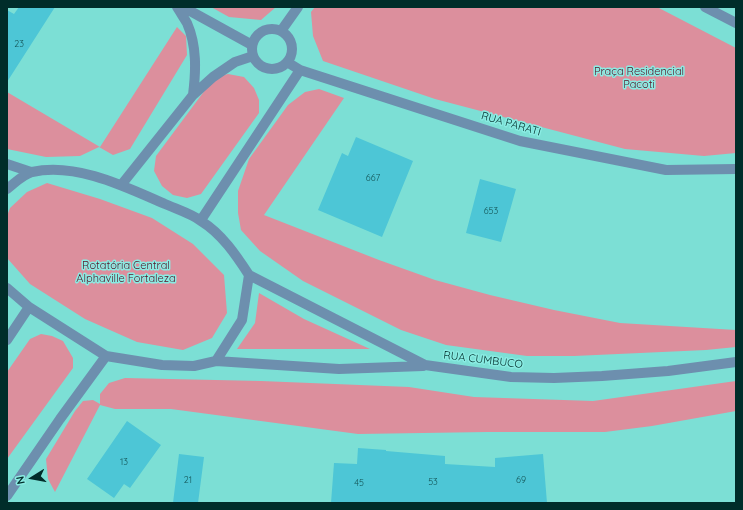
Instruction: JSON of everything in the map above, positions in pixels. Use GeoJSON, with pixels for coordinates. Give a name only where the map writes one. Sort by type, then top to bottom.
{"type":"FeatureCollection","features":[{"type":"Feature","properties":{"kind":"street"},"geometry":{"type":"LineString","coordinates":[[177,7],[187,23],[193,42],[196,75],[193,95]]}},
{"type":"Feature","properties":{"kind":"street"},"geometry":{"type":"LineString","coordinates":[[122,184],[193,95],[213,77],[252,51],[258,34],[269,29],[281,31],[288,36],[292,44],[291,54],[288,62],[279,68],[269,69],[259,64],[252,51],[183,7]]}},
{"type":"Feature","properties":{"kind":"street"},"geometry":{"type":"LineString","coordinates":[[281,31],[298,7]]}},
{"type":"Feature","properties":{"kind":"street"},"geometry":{"type":"LineString","coordinates":[[705,7],[736,23]]}},
{"type":"Feature","properties":{"kind":"street","name":"RUA PARATI"},"geometry":{"type":"LineString","coordinates":[[288,62],[300,70],[520,141],[666,170],[736,169]]}},
{"type":"Feature","properties":{"kind":"street"},"geometry":{"type":"LineString","coordinates":[[201,220],[300,70]]}},
{"type":"Feature","properties":{"kind":"street"},"geometry":{"type":"LineString","coordinates":[[7,164],[32,172]]}},
{"type":"Feature","properties":{"kind":"street"},"geometry":{"type":"LineString","coordinates":[[7,189],[22,176],[32,172],[73,170],[122,184],[201,220],[218,234],[235,254],[249,275],[242,320],[216,361]]}},
{"type":"Feature","properties":{"kind":"street","name":"RUA CUMBUCO"},"geometry":{"type":"LineString","coordinates":[[249,275],[425,366],[511,377],[554,378],[661,371],[736,362]]}},
{"type":"Feature","properties":{"kind":"street"},"geometry":{"type":"LineString","coordinates":[[7,288],[29,307],[106,356],[162,365],[194,366],[216,361],[339,369],[425,366]]}},
{"type":"Feature","properties":{"kind":"street"},"geometry":{"type":"LineString","coordinates":[[7,340],[29,307]]}},
{"type":"Feature","properties":{"kind":"street"},"geometry":{"type":"LineString","coordinates":[[7,496],[106,356]]}},
{"type":"Feature","properties":{"kind":"green space"},"geometry":{"type":"Polygon","coordinates":[[[211,7],[276,7],[261,20],[229,17],[211,7]]]}},
{"type":"Feature","properties":{"kind":"green space","name":"Praça Residencial Pacoti"},"geometry":{"type":"Polygon","coordinates":[[[315,7],[657,7],[736,48],[736,153],[704,156],[625,149],[435,99],[323,61],[313,36],[311,12],[315,7]]]}},
{"type":"Feature","properties":{"kind":"green space"},"geometry":{"type":"Polygon","coordinates":[[[177,27],[186,36],[187,55],[130,149],[113,155],[99,147],[80,156],[46,157],[7,149],[7,92],[100,147],[177,27]]]}},
{"type":"Feature","properties":{"kind":"green space"},"geometry":{"type":"Polygon","coordinates":[[[228,74],[244,77],[254,88],[259,100],[259,113],[201,194],[187,198],[173,195],[162,186],[154,171],[156,156],[214,78],[228,74]]]}},
{"type":"Feature","properties":{"kind":"green space"},"geometry":{"type":"Polygon","coordinates":[[[319,89],[344,98],[264,215],[379,260],[435,280],[554,310],[620,323],[736,330],[736,347],[706,350],[574,356],[527,356],[446,345],[401,330],[303,281],[260,251],[241,230],[238,213],[238,191],[249,159],[288,105],[305,92],[319,89]]]}},
{"type":"Feature","properties":{"kind":"green space","name":"Rotatória Central Alphaville Fortaleza"},"geometry":{"type":"Polygon","coordinates":[[[47,183],[100,199],[152,218],[193,244],[224,275],[227,313],[212,338],[183,350],[137,342],[85,319],[30,284],[7,258],[7,216],[10,208],[27,192],[47,183]]]}},
{"type":"Feature","properties":{"kind":"green space"},"geometry":{"type":"Polygon","coordinates":[[[259,293],[304,319],[370,349],[237,349],[255,323],[259,293]]]}},
{"type":"Feature","properties":{"kind":"green space"},"geometry":{"type":"Polygon","coordinates":[[[41,334],[52,336],[63,341],[73,358],[73,368],[7,459],[7,372],[30,339],[41,334]]]}},
{"type":"Feature","properties":{"kind":"green space"},"geometry":{"type":"Polygon","coordinates":[[[125,378],[261,381],[409,387],[474,397],[593,401],[736,381],[736,411],[652,426],[605,432],[358,434],[171,409],[115,409],[100,405],[55,492],[48,479],[46,459],[75,411],[83,401],[93,400],[100,404],[100,394],[109,383],[125,378]]]}},
{"type":"Feature","properties":{"kind":"building"},"geometry":{"type":"Polygon","coordinates":[[[19,7],[55,7],[7,82],[7,10],[14,14],[19,7]]]}},
{"type":"Feature","properties":{"kind":"building"},"geometry":{"type":"Polygon","coordinates":[[[356,137],[413,161],[382,237],[318,210],[342,153],[348,156],[356,137]]]}},
{"type":"Feature","properties":{"kind":"building"},"geometry":{"type":"Polygon","coordinates":[[[480,179],[516,189],[501,242],[466,233],[480,179]]]}},
{"type":"Feature","properties":{"kind":"building"},"geometry":{"type":"Polygon","coordinates":[[[127,421],[161,445],[130,488],[124,484],[114,498],[87,479],[127,421]]]}},
{"type":"Feature","properties":{"kind":"building"},"geometry":{"type":"Polygon","coordinates":[[[358,448],[445,456],[445,464],[495,467],[495,458],[543,454],[547,503],[331,503],[334,463],[357,464],[358,448]]]}},
{"type":"Feature","properties":{"kind":"building"},"geometry":{"type":"Polygon","coordinates":[[[179,454],[204,457],[198,503],[173,503],[179,454]]]}}]}
